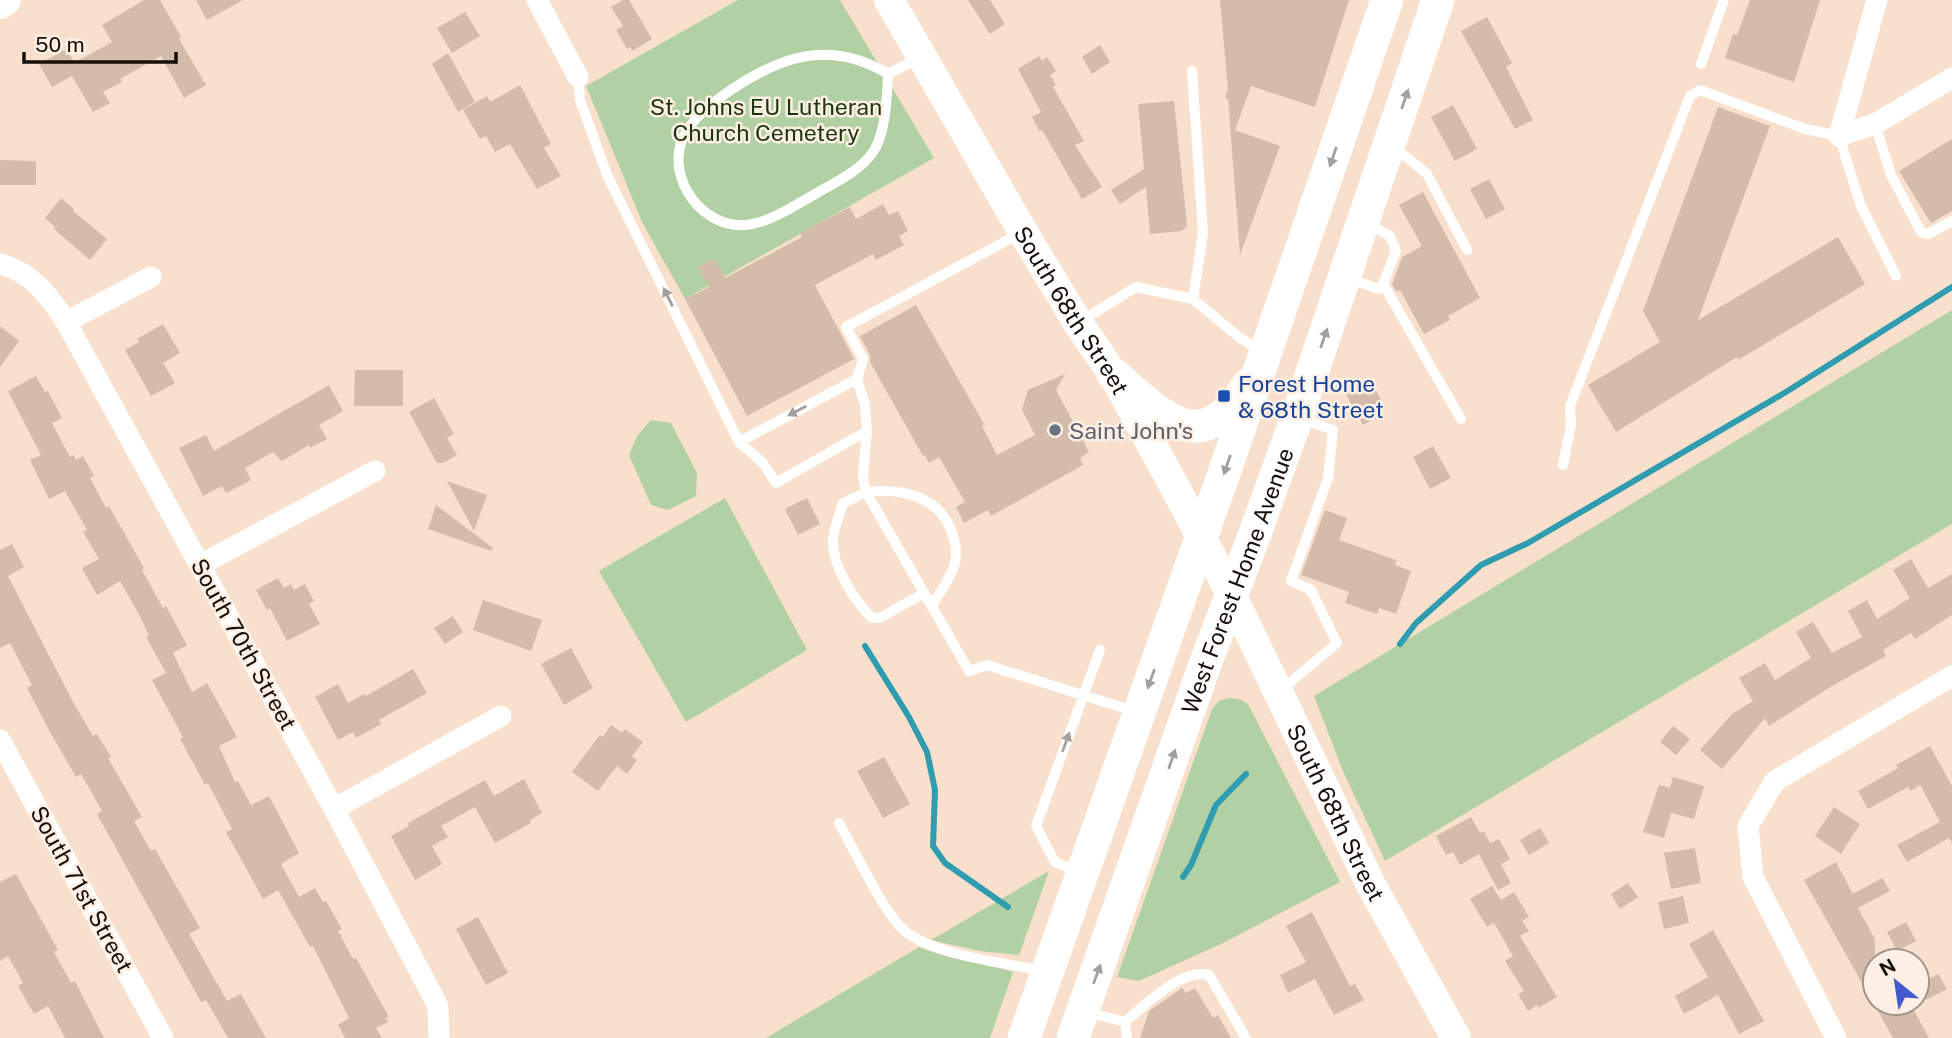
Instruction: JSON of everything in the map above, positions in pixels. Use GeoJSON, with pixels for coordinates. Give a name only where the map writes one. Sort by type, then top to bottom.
{"type":"FeatureCollection","features":[{"type":"Feature","properties":{"kind":"main road","name":"West Forest Home Avenue"},"geometry":{"type":"LineString","coordinates":[[1024,1038],[1202,537],[1387,0]]}},
{"type":"Feature","properties":{"kind":"main road","name":"West Forest Home Avenue"},"geometry":{"type":"LineString","coordinates":[[1078,1025],[1207,659],[1297,416],[1438,0]]}},
{"type":"Feature","properties":{"kind":"main road"},"geometry":{"type":"LineString","coordinates":[[1113,374],[1171,421],[1187,426],[1203,426],[1220,418],[1236,405],[1262,359]]}},
{"type":"Feature","properties":{"kind":"street"},"geometry":{"type":"LineString","coordinates":[[0,4],[6,0]]}},
{"type":"Feature","properties":{"kind":"street"},"geometry":{"type":"LineString","coordinates":[[537,0],[578,76]]}},
{"type":"Feature","properties":{"kind":"street","name":"South 68th Street"},"geometry":{"type":"LineString","coordinates":[[889,0],[1023,232],[1078,323],[1113,374],[1232,596],[1370,883],[1456,1038]]}},
{"type":"Feature","properties":{"kind":"street"},"geometry":{"type":"LineString","coordinates":[[1839,136],[1877,0]]}},
{"type":"Feature","properties":{"kind":"street"},"geometry":{"type":"LineString","coordinates":[[1839,136],[1875,124],[1952,79]]}},
{"type":"Feature","properties":{"kind":"street","name":"South 70th Street"},"geometry":{"type":"LineString","coordinates":[[8,266],[45,291],[66,322],[334,809],[438,1006],[439,1038]]}},
{"type":"Feature","properties":{"kind":"street"},"geometry":{"type":"LineString","coordinates":[[66,322],[151,277]]}},
{"type":"Feature","properties":{"kind":"street"},"geometry":{"type":"LineString","coordinates":[[200,565],[375,471]]}},
{"type":"Feature","properties":{"kind":"street"},"geometry":{"type":"LineString","coordinates":[[1836,1038],[1753,877],[1748,826],[1775,781],[1952,677]]}},
{"type":"Feature","properties":{"kind":"street"},"geometry":{"type":"LineString","coordinates":[[334,809],[501,716]]}},
{"type":"Feature","properties":{"kind":"street","name":"South 71st Street"},"geometry":{"type":"LineString","coordinates":[[0,740],[163,1038]]}},
{"type":"Feature","properties":{"kind":"lane"},"geometry":{"type":"LineString","coordinates":[[1701,64],[1724,0]]}},
{"type":"Feature","properties":{"kind":"lane"},"geometry":{"type":"LineString","coordinates":[[818,55],[870,63],[888,74],[887,102],[879,139],[873,152],[840,180],[787,210],[762,221],[744,225],[729,223],[712,216],[688,195],[681,179],[678,155],[682,140],[691,123],[745,81],[798,56],[818,55]]}},
{"type":"Feature","properties":{"kind":"lane"},"geometry":{"type":"LineString","coordinates":[[888,74],[920,57]]}},
{"type":"Feature","properties":{"kind":"lane"},"geometry":{"type":"LineString","coordinates":[[1192,71],[1203,233],[1193,299]]}},
{"type":"Feature","properties":{"kind":"lane"},"geometry":{"type":"LineString","coordinates":[[578,76],[580,100],[607,175],[739,442],[763,463],[776,483],[867,431]]}},
{"type":"Feature","properties":{"kind":"lane"},"geometry":{"type":"LineString","coordinates":[[1563,465],[1571,425],[1570,406],[1690,96],[1700,90],[1805,129],[1839,136],[1861,206],[1896,276]]}},
{"type":"Feature","properties":{"kind":"lane"},"geometry":{"type":"LineString","coordinates":[[1875,124],[1891,175],[1922,232],[1928,234],[1952,220]]}},
{"type":"Feature","properties":{"kind":"lane"},"geometry":{"type":"LineString","coordinates":[[1390,144],[1427,174],[1467,250]]}},
{"type":"Feature","properties":{"kind":"lane"},"geometry":{"type":"LineString","coordinates":[[1345,277],[1379,289],[1396,251],[1396,245],[1390,236],[1363,222]]}},
{"type":"Feature","properties":{"kind":"lane"},"geometry":{"type":"LineString","coordinates":[[1023,232],[846,327],[863,359],[857,379],[865,405],[867,431],[863,477],[866,492],[969,671],[987,665],[1138,712]]}},
{"type":"Feature","properties":{"kind":"lane"},"geometry":{"type":"LineString","coordinates":[[1383,284],[1461,419]]}},
{"type":"Feature","properties":{"kind":"lane"},"geometry":{"type":"LineString","coordinates":[[1078,323],[1136,287],[1193,299],[1262,359]]}},
{"type":"Feature","properties":{"kind":"lane"},"geometry":{"type":"LineString","coordinates":[[739,442],[857,379]]}},
{"type":"Feature","properties":{"kind":"lane"},"geometry":{"type":"LineString","coordinates":[[1278,692],[1337,643],[1311,590],[1291,581],[1328,478],[1333,430],[1297,416]]}},
{"type":"Feature","properties":{"kind":"lane"},"geometry":{"type":"LineString","coordinates":[[925,593],[880,618],[872,618],[860,606],[834,558],[833,539],[843,503],[866,492],[902,492],[925,499],[941,512],[956,543],[955,563],[932,606]]}},
{"type":"Feature","properties":{"kind":"lane"},"geometry":{"type":"LineString","coordinates":[[1082,873],[1055,862],[1036,826],[1100,650]]}},
{"type":"Feature","properties":{"kind":"lane"},"geometry":{"type":"LineString","coordinates":[[839,823],[890,913],[904,931],[923,943],[940,949],[1047,971]]}},
{"type":"Feature","properties":{"kind":"lane"},"geometry":{"type":"LineString","coordinates":[[1078,1025],[1125,1022],[1155,995],[1179,981],[1204,973],[1209,975],[1246,1038]]}},
{"type":"Feature","properties":{"kind":"lane"},"geometry":{"type":"LineString","coordinates":[[1125,1022],[1127,1038]]}},
{"type":"Feature","properties":{"kind":"green space","name":"St. Johns EU Lutheran Church Cemetery"},"geometry":{"type":"Polygon","coordinates":[[[738,0],[840,0],[934,158],[685,299],[643,224],[586,86],[738,0]]]}},
{"type":"Feature","properties":{"kind":"green space"},"geometry":{"type":"Polygon","coordinates":[[[1952,310],[1952,524],[1385,861],[1343,771],[1314,696],[1952,310]]]}},
{"type":"Feature","properties":{"kind":"green space"},"geometry":{"type":"Polygon","coordinates":[[[651,420],[671,423],[697,473],[696,496],[668,510],[651,505],[629,455],[637,436],[651,420]]]}},
{"type":"Feature","properties":{"kind":"green space"},"geometry":{"type":"Polygon","coordinates":[[[725,498],[807,650],[686,722],[599,571],[725,498]]]}},
{"type":"Feature","properties":{"kind":"green space"},"geometry":{"type":"Polygon","coordinates":[[[1229,698],[1248,704],[1340,882],[1221,944],[1139,981],[1117,977],[1212,709],[1219,701],[1229,698]]]}},
{"type":"Feature","properties":{"kind":"green space"},"geometry":{"type":"Polygon","coordinates":[[[1049,871],[1019,955],[980,951],[931,940],[1049,871]]]}},
{"type":"Feature","properties":{"kind":"green space"},"geometry":{"type":"Polygon","coordinates":[[[919,947],[1013,972],[990,1038],[766,1038],[919,947]]]}},
{"type":"Feature","properties":{"kind":"building"},"geometry":{"type":"Polygon","coordinates":[[[144,0],[160,0],[206,85],[184,98],[161,56],[103,92],[110,103],[93,112],[72,76],[52,87],[39,64],[67,49],[74,63],[112,42],[102,25],[144,0]]]}},
{"type":"Feature","properties":{"kind":"building"},"geometry":{"type":"Polygon","coordinates":[[[196,0],[243,0],[207,20],[196,0]]]}},
{"type":"Feature","properties":{"kind":"building"},"geometry":{"type":"Polygon","coordinates":[[[623,0],[629,0],[652,39],[632,51],[630,47],[627,49],[616,30],[623,26],[611,7],[623,0]]]}},
{"type":"Feature","properties":{"kind":"building"},"geometry":{"type":"Polygon","coordinates":[[[968,0],[990,0],[1005,24],[990,34],[968,0]]]}},
{"type":"Feature","properties":{"kind":"building"},"geometry":{"type":"Polygon","coordinates":[[[1220,0],[1349,0],[1315,107],[1251,86],[1235,130],[1280,146],[1240,255],[1228,99],[1225,98],[1228,89],[1220,0]]]}},
{"type":"Feature","properties":{"kind":"building"},"geometry":{"type":"Polygon","coordinates":[[[1750,0],[1820,0],[1794,82],[1725,58],[1733,34],[1737,35],[1750,0]]]}},
{"type":"Feature","properties":{"kind":"building"},"geometry":{"type":"Polygon","coordinates":[[[465,12],[480,36],[452,53],[437,28],[465,12]]]}},
{"type":"Feature","properties":{"kind":"building"},"geometry":{"type":"Polygon","coordinates":[[[1487,17],[1512,63],[1506,67],[1533,120],[1515,129],[1461,31],[1487,17]]]}},
{"type":"Feature","properties":{"kind":"building"},"geometry":{"type":"Polygon","coordinates":[[[1100,45],[1110,62],[1092,74],[1082,57],[1100,45]]]}},
{"type":"Feature","properties":{"kind":"building"},"geometry":{"type":"Polygon","coordinates":[[[448,53],[475,102],[458,112],[432,64],[448,53]]]}},
{"type":"Feature","properties":{"kind":"building"},"geometry":{"type":"Polygon","coordinates":[[[1039,56],[1042,61],[1047,57],[1056,71],[1050,75],[1056,85],[1053,87],[1084,141],[1075,145],[1102,187],[1082,199],[1032,117],[1041,112],[1018,69],[1039,56]]]}},
{"type":"Feature","properties":{"kind":"building"},"geometry":{"type":"Polygon","coordinates":[[[520,85],[551,144],[544,148],[561,176],[537,189],[510,144],[495,152],[486,136],[480,139],[463,110],[487,96],[490,102],[520,85]]]}},
{"type":"Feature","properties":{"kind":"building"},"geometry":{"type":"Polygon","coordinates":[[[1174,101],[1187,225],[1182,231],[1150,234],[1146,187],[1120,204],[1111,190],[1144,169],[1138,104],[1174,101]]]}},
{"type":"Feature","properties":{"kind":"building"},"geometry":{"type":"Polygon","coordinates":[[[1453,105],[1477,149],[1455,161],[1431,117],[1453,105]]]}},
{"type":"Feature","properties":{"kind":"building"},"geometry":{"type":"Polygon","coordinates":[[[1718,107],[1770,126],[1698,320],[1838,237],[1865,284],[1738,360],[1737,357],[1616,432],[1588,385],[1660,342],[1643,311],[1718,107]]]}},
{"type":"Feature","properties":{"kind":"building"},"geometry":{"type":"Polygon","coordinates":[[[1952,139],[1952,211],[1931,223],[1899,171],[1952,139]]]}},
{"type":"Feature","properties":{"kind":"building"},"geometry":{"type":"Polygon","coordinates":[[[0,160],[36,161],[36,185],[0,185],[0,160]]]}},
{"type":"Feature","properties":{"kind":"building"},"geometry":{"type":"Polygon","coordinates":[[[1489,179],[1505,209],[1486,219],[1470,189],[1489,179]]]}},
{"type":"Feature","properties":{"kind":"building"},"geometry":{"type":"Polygon","coordinates":[[[1423,192],[1480,298],[1448,316],[1450,320],[1424,334],[1400,290],[1397,292],[1392,285],[1402,257],[1422,246],[1399,205],[1423,192]]]}},
{"type":"Feature","properties":{"kind":"building"},"geometry":{"type":"Polygon","coordinates":[[[61,198],[107,239],[90,260],[45,218],[61,198]]]}},
{"type":"Feature","properties":{"kind":"building"},"geometry":{"type":"Polygon","coordinates":[[[883,204],[889,215],[898,211],[908,231],[899,236],[904,245],[876,260],[873,254],[815,285],[854,359],[747,416],[685,299],[709,287],[698,267],[714,258],[725,278],[802,237],[800,233],[850,207],[856,219],[883,204]]]}},
{"type":"Feature","properties":{"kind":"building"},"geometry":{"type":"Polygon","coordinates":[[[916,305],[984,424],[982,426],[997,455],[1035,435],[1022,410],[1028,390],[1065,374],[1056,390],[1089,452],[1080,458],[1083,465],[991,516],[988,510],[964,523],[956,507],[965,502],[939,457],[929,463],[925,455],[923,456],[870,362],[870,355],[860,336],[916,305]]]}},
{"type":"Feature","properties":{"kind":"building"},"geometry":{"type":"Polygon","coordinates":[[[163,324],[180,353],[163,363],[175,383],[151,396],[125,350],[139,342],[137,339],[163,324]]]}},
{"type":"Feature","properties":{"kind":"building"},"geometry":{"type":"Polygon","coordinates":[[[0,326],[19,341],[0,367],[0,326]]]}},
{"type":"Feature","properties":{"kind":"building"},"geometry":{"type":"Polygon","coordinates":[[[355,370],[403,370],[403,406],[354,406],[355,370]]]}},
{"type":"Feature","properties":{"kind":"building"},"geometry":{"type":"Polygon","coordinates":[[[36,376],[45,392],[48,391],[62,418],[52,423],[70,457],[74,455],[76,460],[83,456],[94,476],[90,478],[106,508],[109,506],[163,608],[166,606],[187,645],[173,653],[192,692],[207,683],[237,737],[219,746],[235,782],[238,781],[251,805],[269,796],[299,853],[281,864],[299,897],[315,888],[323,902],[326,901],[342,929],[338,931],[353,959],[356,958],[389,1017],[386,1018],[388,1022],[376,1028],[382,1038],[345,1038],[338,1025],[349,1018],[313,946],[310,947],[278,890],[263,899],[226,832],[232,829],[208,783],[205,785],[180,739],[183,737],[152,680],[166,673],[146,637],[149,636],[142,620],[120,581],[97,595],[82,568],[99,559],[83,532],[87,530],[65,491],[49,499],[30,460],[41,455],[8,391],[36,376]]]}},
{"type":"Feature","properties":{"kind":"building"},"geometry":{"type":"Polygon","coordinates":[[[1359,378],[1364,387],[1372,383],[1384,406],[1377,410],[1380,416],[1363,425],[1342,387],[1359,378]]]}},
{"type":"Feature","properties":{"kind":"building"},"geometry":{"type":"Polygon","coordinates":[[[329,385],[343,411],[319,425],[327,439],[310,448],[309,445],[282,461],[273,452],[245,468],[251,480],[226,493],[222,486],[203,496],[179,448],[206,435],[214,451],[329,385]]]}},
{"type":"Feature","properties":{"kind":"building"},"geometry":{"type":"Polygon","coordinates":[[[434,398],[454,434],[447,438],[457,455],[443,463],[437,463],[409,412],[434,398]]]}},
{"type":"Feature","properties":{"kind":"building"},"geometry":{"type":"Polygon","coordinates":[[[1433,446],[1451,478],[1430,489],[1413,457],[1433,446]]]}},
{"type":"Feature","properties":{"kind":"building"},"geometry":{"type":"Polygon","coordinates":[[[447,481],[487,495],[474,531],[447,481]]]}},
{"type":"Feature","properties":{"kind":"building"},"geometry":{"type":"Polygon","coordinates":[[[807,498],[820,524],[798,535],[785,509],[807,498]]]}},
{"type":"Feature","properties":{"kind":"building"},"geometry":{"type":"Polygon","coordinates":[[[436,505],[493,548],[491,551],[428,529],[436,505]]]}},
{"type":"Feature","properties":{"kind":"building"},"geometry":{"type":"Polygon","coordinates":[[[1325,510],[1347,518],[1339,540],[1396,560],[1395,565],[1411,571],[1396,614],[1379,608],[1377,614],[1345,603],[1349,592],[1301,575],[1325,510]]]}},
{"type":"Feature","properties":{"kind":"building"},"geometry":{"type":"Polygon","coordinates":[[[12,544],[24,567],[8,576],[73,702],[93,736],[97,734],[111,757],[108,758],[142,817],[134,821],[151,851],[155,849],[200,928],[189,934],[227,1001],[241,994],[266,1038],[228,1038],[206,1000],[201,1002],[97,814],[102,811],[81,774],[76,777],[50,732],[27,688],[32,685],[10,643],[0,648],[0,550],[12,544]]]}},
{"type":"Feature","properties":{"kind":"building"},"geometry":{"type":"Polygon","coordinates":[[[1911,559],[1928,588],[1952,574],[1952,615],[1915,639],[1911,633],[1883,650],[1886,656],[1769,726],[1765,718],[1722,769],[1700,750],[1732,714],[1753,701],[1739,678],[1765,663],[1775,680],[1811,658],[1796,632],[1813,622],[1832,653],[1862,637],[1848,611],[1867,600],[1877,619],[1910,598],[1893,570],[1911,559]]]}},
{"type":"Feature","properties":{"kind":"building"},"geometry":{"type":"Polygon","coordinates":[[[278,578],[284,588],[291,584],[294,590],[305,584],[314,601],[309,604],[320,624],[287,641],[270,608],[267,610],[256,590],[278,578]]]}},
{"type":"Feature","properties":{"kind":"building"},"geometry":{"type":"Polygon","coordinates":[[[483,600],[542,620],[531,651],[473,630],[483,600]]]}},
{"type":"Feature","properties":{"kind":"building"},"geometry":{"type":"Polygon","coordinates":[[[453,616],[463,632],[445,644],[434,628],[453,616]]]}},
{"type":"Feature","properties":{"kind":"building"},"geometry":{"type":"Polygon","coordinates":[[[571,648],[593,688],[564,705],[541,664],[571,648]]]}},
{"type":"Feature","properties":{"kind":"building"},"geometry":{"type":"Polygon","coordinates":[[[413,669],[427,693],[379,720],[381,724],[356,738],[353,732],[338,740],[315,697],[338,684],[348,703],[364,694],[366,696],[413,669]]]}},
{"type":"Feature","properties":{"kind":"building"},"geometry":{"type":"Polygon","coordinates":[[[611,725],[622,733],[625,729],[643,742],[632,756],[637,760],[627,774],[617,766],[598,791],[572,772],[611,725]]]}},
{"type":"Feature","properties":{"kind":"building"},"geometry":{"type":"Polygon","coordinates":[[[1673,726],[1690,739],[1676,755],[1660,742],[1673,726]]]}},
{"type":"Feature","properties":{"kind":"building"},"geometry":{"type":"Polygon","coordinates":[[[1930,746],[1952,786],[1952,843],[1949,838],[1907,862],[1897,845],[1940,822],[1920,785],[1910,791],[1908,787],[1868,809],[1858,791],[1930,746]]]}},
{"type":"Feature","properties":{"kind":"building"},"geometry":{"type":"Polygon","coordinates":[[[884,757],[910,804],[883,818],[857,771],[884,757]]]}},
{"type":"Feature","properties":{"kind":"building"},"geometry":{"type":"Polygon","coordinates":[[[1673,777],[1704,786],[1694,819],[1671,813],[1664,838],[1643,832],[1659,785],[1670,788],[1673,777]]]}},
{"type":"Feature","properties":{"kind":"building"},"geometry":{"type":"Polygon","coordinates":[[[524,779],[542,813],[530,820],[531,823],[495,843],[475,807],[441,826],[448,837],[432,846],[442,864],[415,880],[391,836],[409,826],[408,823],[485,780],[494,796],[524,779]]]}},
{"type":"Feature","properties":{"kind":"building"},"geometry":{"type":"Polygon","coordinates":[[[1834,807],[1860,824],[1841,854],[1815,836],[1834,807]]]}},
{"type":"Feature","properties":{"kind":"building"},"geometry":{"type":"Polygon","coordinates":[[[1471,817],[1480,833],[1484,831],[1490,843],[1499,839],[1510,859],[1501,864],[1511,883],[1498,890],[1479,854],[1460,865],[1453,852],[1446,855],[1436,836],[1471,817]]]}},
{"type":"Feature","properties":{"kind":"building"},"geometry":{"type":"Polygon","coordinates":[[[1540,828],[1549,843],[1529,855],[1520,840],[1540,828]]]}},
{"type":"Feature","properties":{"kind":"building"},"geometry":{"type":"Polygon","coordinates":[[[1695,848],[1701,883],[1671,889],[1664,853],[1695,848]]]}},
{"type":"Feature","properties":{"kind":"building"},"geometry":{"type":"Polygon","coordinates":[[[1836,862],[1853,894],[1882,878],[1890,891],[1858,908],[1875,939],[1875,947],[1861,947],[1861,981],[1804,880],[1836,862]]]}},
{"type":"Feature","properties":{"kind":"building"},"geometry":{"type":"Polygon","coordinates":[[[16,874],[58,950],[54,952],[71,983],[75,981],[104,1038],[65,1038],[48,1006],[34,1014],[18,986],[23,983],[8,956],[0,961],[0,882],[16,874]]]}},
{"type":"Feature","properties":{"kind":"building"},"geometry":{"type":"Polygon","coordinates":[[[1628,883],[1638,897],[1620,909],[1611,894],[1628,883]]]}},
{"type":"Feature","properties":{"kind":"building"},"geometry":{"type":"Polygon","coordinates":[[[1492,886],[1501,900],[1514,892],[1529,917],[1522,921],[1529,931],[1520,936],[1557,997],[1538,1008],[1537,1005],[1528,1011],[1518,994],[1524,991],[1505,961],[1513,956],[1494,923],[1487,927],[1470,899],[1492,886]]]}},
{"type":"Feature","properties":{"kind":"building"},"geometry":{"type":"Polygon","coordinates":[[[1683,896],[1689,923],[1664,929],[1658,902],[1683,896]]]}},
{"type":"Feature","properties":{"kind":"building"},"geometry":{"type":"Polygon","coordinates":[[[1312,912],[1350,986],[1355,984],[1364,1000],[1334,1015],[1315,979],[1288,993],[1280,975],[1306,962],[1286,926],[1312,912]]]}},
{"type":"Feature","properties":{"kind":"building"},"geometry":{"type":"Polygon","coordinates":[[[478,917],[508,973],[486,985],[456,929],[478,917]]]}},
{"type":"Feature","properties":{"kind":"building"},"geometry":{"type":"Polygon","coordinates":[[[1906,922],[1916,941],[1905,947],[1895,947],[1887,932],[1906,922]]]}},
{"type":"Feature","properties":{"kind":"building"},"geometry":{"type":"Polygon","coordinates":[[[1713,930],[1764,1021],[1739,1034],[1718,995],[1684,1014],[1675,996],[1708,977],[1689,944],[1713,930]]]}},
{"type":"Feature","properties":{"kind":"building"},"geometry":{"type":"Polygon","coordinates":[[[1938,974],[1947,989],[1931,997],[1931,978],[1938,974]]]}},
{"type":"Feature","properties":{"kind":"building"},"geometry":{"type":"Polygon","coordinates":[[[1182,988],[1186,993],[1195,988],[1213,1018],[1218,1015],[1231,1038],[1140,1038],[1149,1011],[1182,988]]]}},
{"type":"Feature","properties":{"kind":"building"},"geometry":{"type":"Polygon","coordinates":[[[1881,1017],[1918,1017],[1929,1038],[1893,1038],[1881,1017]]]}},
{"type":"Feature","properties":{"kind":"waterway"},"geometry":{"type":"LineString","coordinates":[[1400,644],[1416,623],[1481,565],[1528,543],[1786,392],[1952,287]]}},
{"type":"Feature","properties":{"kind":"waterway"},"geometry":{"type":"LineString","coordinates":[[865,646],[909,717],[927,752],[935,790],[933,846],[945,863],[1008,907]]}},
{"type":"Feature","properties":{"kind":"waterway"},"geometry":{"type":"LineString","coordinates":[[1183,877],[1191,865],[1216,805],[1246,774]]}},
{"type":"Feature","properties":{"kind":"place","name":"Forest Home & 68th Street"},"geometry":{"type":"Point","coordinates":[1224,396]}},
{"type":"Feature","properties":{"kind":"place","name":"Saint John's"},"geometry":{"type":"Point","coordinates":[1055,430]}}]}
